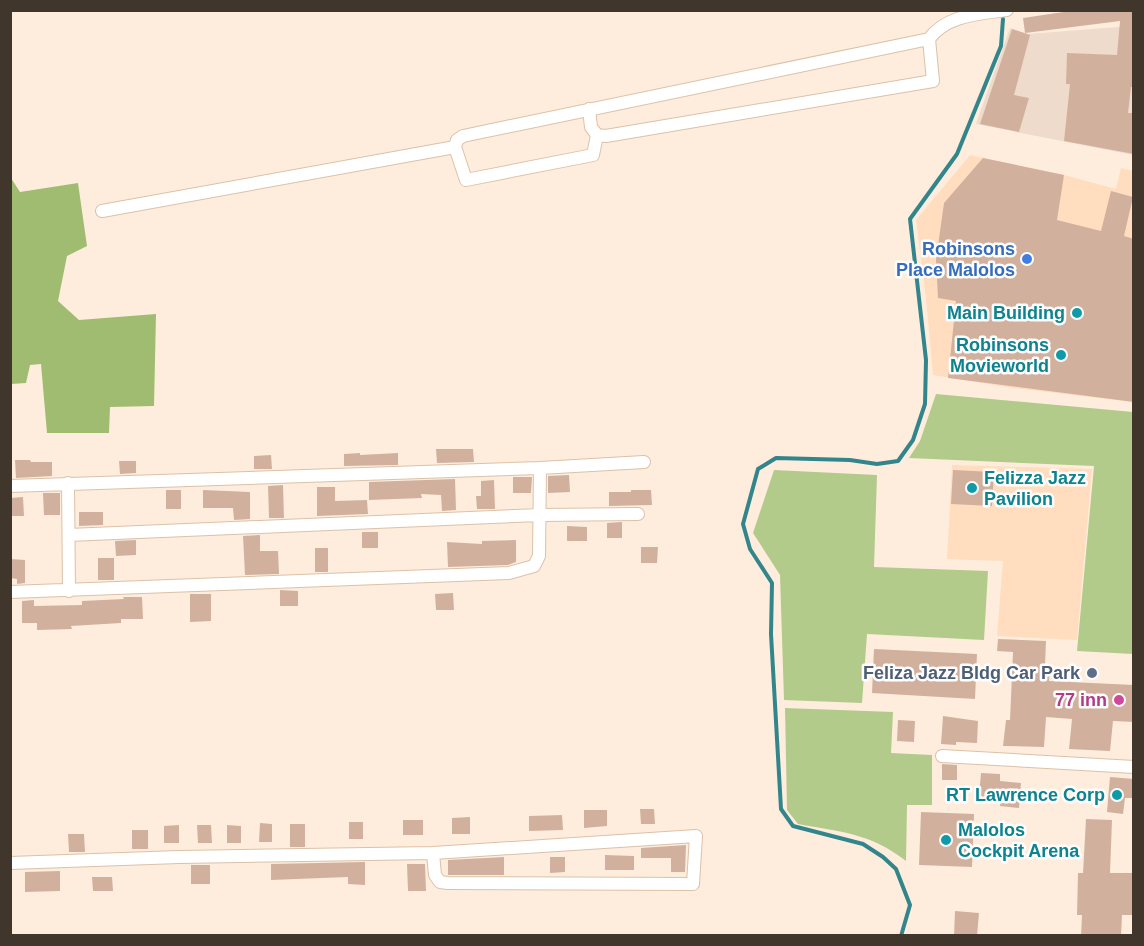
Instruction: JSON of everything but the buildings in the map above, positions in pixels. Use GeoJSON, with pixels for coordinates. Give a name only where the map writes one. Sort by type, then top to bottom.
{"type":"FeatureCollection","features":[{"type":"Feature","properties":{"kind":"street"},"geometry":{"type":"LineString","coordinates":[[589,109],[591,127],[597,135],[606,136],[933,81],[929,39],[936,29],[947,22],[1007,10]]}},
{"type":"Feature","properties":{"kind":"street"},"geometry":{"type":"LineString","coordinates":[[597,135],[593,155],[466,180],[455,147],[463,136],[929,39]]}},
{"type":"Feature","properties":{"kind":"street"},"geometry":{"type":"LineString","coordinates":[[102,211],[455,147]]}},
{"type":"Feature","properties":{"kind":"street"},"geometry":{"type":"LineString","coordinates":[[10,486],[540,468],[644,462]]}},
{"type":"Feature","properties":{"kind":"street"},"geometry":{"type":"LineString","coordinates":[[10,592],[509,573],[534,566],[539,556],[540,468]]}},
{"type":"Feature","properties":{"kind":"street"},"geometry":{"type":"LineString","coordinates":[[68,483],[69,591]]}},
{"type":"Feature","properties":{"kind":"street"},"geometry":{"type":"LineString","coordinates":[[69,534],[540,515],[638,514]]}},
{"type":"Feature","properties":{"kind":"street"},"geometry":{"type":"LineString","coordinates":[[942,756],[1134,767]]}},
{"type":"Feature","properties":{"kind":"street"},"geometry":{"type":"LineString","coordinates":[[10,863],[179,857],[433,853],[696,836],[693,884],[448,883],[440,882],[435,875],[433,853]]}},
{"type":"Feature","properties":{"kind":"shaded area"},"geometry":{"type":"Polygon","coordinates":[[[1118,27],[1133,28],[1133,155],[976,124],[1010,28],[1028,34],[1118,27]]]}},
{"type":"Feature","properties":{"kind":"shaded area","name":"Robinsons Place Malolos"},"geometry":{"type":"Polygon","coordinates":[[[970,155],[1064,175],[1116,189],[1121,168],[1133,171],[1133,402],[1013,388],[933,375],[916,220],[970,155]]]}},
{"type":"Feature","properties":{"kind":"shaded area"},"geometry":{"type":"Polygon","coordinates":[[[952,465],[1092,469],[1077,640],[997,636],[1003,561],[947,559],[952,465]]]}},
{"type":"Feature","properties":{"kind":"green space"},"geometry":{"type":"Polygon","coordinates":[[[11,178],[20,192],[78,183],[87,246],[67,256],[58,301],[79,320],[156,314],[154,406],[110,407],[109,433],[47,433],[41,364],[30,365],[26,383],[11,384],[11,178]]]}},
{"type":"Feature","properties":{"kind":"green space"},"geometry":{"type":"Polygon","coordinates":[[[936,394],[1133,412],[1133,654],[1077,651],[1094,466],[909,458],[920,441],[936,394]]]}},
{"type":"Feature","properties":{"kind":"green space"},"geometry":{"type":"Polygon","coordinates":[[[774,470],[877,475],[874,567],[988,571],[984,640],[867,634],[862,703],[784,700],[780,575],[753,533],[774,470]]]}},
{"type":"Feature","properties":{"kind":"green space"},"geometry":{"type":"Polygon","coordinates":[[[785,708],[893,712],[891,753],[932,755],[932,805],[907,805],[906,861],[867,839],[798,824],[787,810],[785,708]]]}},
{"type":"Feature","properties":{"kind":"waterway"},"geometry":{"type":"LineString","coordinates":[[901,936],[910,905],[896,869],[863,844],[793,826],[781,809],[771,634],[772,583],[750,549],[743,524],[758,469],[776,458],[850,460],[877,464],[898,461],[913,440],[925,404],[926,360],[910,219],[957,154],[1001,46],[1003,19]]}},
{"type":"Feature","properties":{"kind":"place","name":"Robinsons Place Malolos"},"geometry":{"type":"Point","coordinates":[1027,259]}},
{"type":"Feature","properties":{"kind":"place","name":"Main Building"},"geometry":{"type":"Point","coordinates":[1077,313]}},
{"type":"Feature","properties":{"kind":"place","name":"Robinsons Movieworld"},"geometry":{"type":"Point","coordinates":[1061,355]}},
{"type":"Feature","properties":{"kind":"place","name":"Felizza Jazz Pavilion"},"geometry":{"type":"Point","coordinates":[972,488]}},
{"type":"Feature","properties":{"kind":"place","name":"Feliza Jazz Bldg Car Park"},"geometry":{"type":"Point","coordinates":[1092,673]}},
{"type":"Feature","properties":{"kind":"place","name":"77 inn"},"geometry":{"type":"Point","coordinates":[1119,700]}},
{"type":"Feature","properties":{"kind":"place","name":"RT Lawrence Corp"},"geometry":{"type":"Point","coordinates":[1117,795]}},
{"type":"Feature","properties":{"kind":"place","name":"Malolos Cockpit Arena"},"geometry":{"type":"Point","coordinates":[946,840]}}]}
